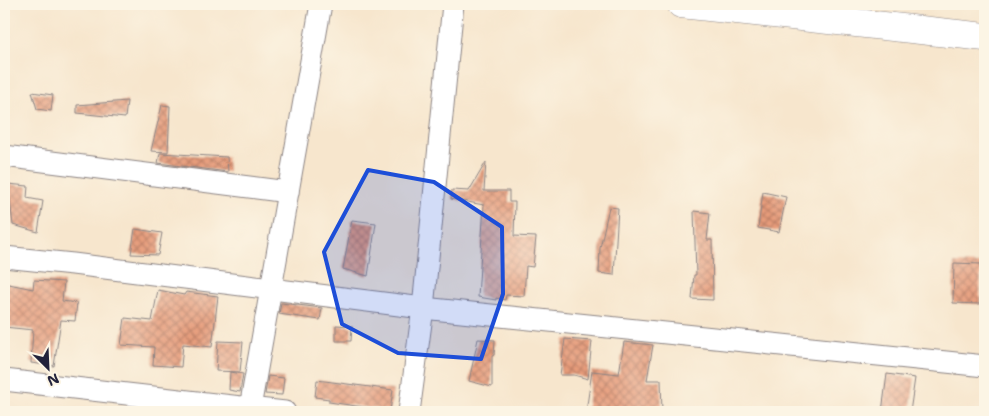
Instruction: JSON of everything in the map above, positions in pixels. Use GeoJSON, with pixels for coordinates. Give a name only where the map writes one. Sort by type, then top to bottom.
{"type":"FeatureCollection","features":[{"type":"Feature","properties":{"kind":"main road"},"geometry":{"type":"LineString","coordinates":[[681,4],[718,6],[985,36]]}},
{"type":"Feature","properties":{"kind":"street"},"geometry":{"type":"LineString","coordinates":[[250,408],[321,4]]}},
{"type":"Feature","properties":{"kind":"street"},"geometry":{"type":"LineString","coordinates":[[409,412],[423,308],[453,4]]}},
{"type":"Feature","properties":{"kind":"street"},"geometry":{"type":"LineString","coordinates":[[4,156],[288,192]]}},
{"type":"Feature","properties":{"kind":"street"},"geometry":{"type":"LineString","coordinates":[[4,257],[423,308],[985,366]]}},
{"type":"Feature","properties":{"kind":"street"},"geometry":{"type":"LineString","coordinates":[[4,380],[285,412]]}},
{"type":"Feature","properties":{"kind":"highlighted area"},"geometry":{"type":"Polygon","coordinates":[[[368,170],[434,182],[502,227],[503,294],[481,359],[398,353],[342,324],[324,252],[368,170]]]}},
{"type":"Feature","properties":{"kind":"building"},"geometry":{"type":"Polygon","coordinates":[[[32,92],[53,95],[51,111],[37,109],[32,92]]]}},
{"type":"Feature","properties":{"kind":"building"},"geometry":{"type":"Polygon","coordinates":[[[127,101],[125,118],[77,113],[77,105],[127,101]]]}},
{"type":"Feature","properties":{"kind":"building"},"geometry":{"type":"Polygon","coordinates":[[[162,105],[170,106],[168,152],[151,151],[162,105]]]}},
{"type":"Feature","properties":{"kind":"building"},"geometry":{"type":"Polygon","coordinates":[[[160,153],[227,157],[228,172],[158,163],[160,153]]]}},
{"type":"Feature","properties":{"kind":"building"},"geometry":{"type":"Polygon","coordinates":[[[486,162],[484,191],[509,191],[509,202],[515,202],[514,236],[536,237],[533,267],[526,266],[524,296],[506,295],[505,300],[478,297],[484,205],[451,199],[452,190],[469,191],[486,162]]]}},
{"type":"Feature","properties":{"kind":"building"},"geometry":{"type":"Polygon","coordinates":[[[8,184],[28,186],[27,198],[43,201],[38,232],[13,225],[8,184]]]}},
{"type":"Feature","properties":{"kind":"building"},"geometry":{"type":"Polygon","coordinates":[[[763,192],[786,197],[779,232],[758,228],[763,192]]]}},
{"type":"Feature","properties":{"kind":"building"},"geometry":{"type":"Polygon","coordinates":[[[609,207],[618,208],[614,275],[599,273],[600,248],[609,207]]]}},
{"type":"Feature","properties":{"kind":"building"},"geometry":{"type":"Polygon","coordinates":[[[694,211],[710,213],[707,240],[712,240],[713,300],[692,299],[694,275],[696,275],[694,211]]]}},
{"type":"Feature","properties":{"kind":"building"},"geometry":{"type":"Polygon","coordinates":[[[352,220],[376,223],[368,276],[343,269],[352,220]]]}},
{"type":"Feature","properties":{"kind":"building"},"geometry":{"type":"Polygon","coordinates":[[[135,229],[162,233],[158,255],[131,254],[135,229]]]}},
{"type":"Feature","properties":{"kind":"building"},"geometry":{"type":"Polygon","coordinates":[[[954,263],[981,264],[980,304],[953,303],[954,263]]]}},
{"type":"Feature","properties":{"kind":"building"},"geometry":{"type":"Polygon","coordinates":[[[34,280],[64,282],[62,301],[77,303],[75,321],[61,320],[54,366],[31,363],[33,330],[4,327],[4,283],[33,289],[34,280]]]}},
{"type":"Feature","properties":{"kind":"building"},"geometry":{"type":"Polygon","coordinates":[[[158,290],[184,295],[186,292],[218,296],[212,347],[183,344],[181,367],[153,365],[154,347],[121,345],[125,318],[152,321],[158,290]]]}},
{"type":"Feature","properties":{"kind":"building"},"geometry":{"type":"Polygon","coordinates":[[[281,303],[322,308],[320,320],[279,314],[281,303]]]}},
{"type":"Feature","properties":{"kind":"building"},"geometry":{"type":"Polygon","coordinates":[[[336,325],[352,326],[351,341],[336,341],[336,325]]]}},
{"type":"Feature","properties":{"kind":"building"},"geometry":{"type":"Polygon","coordinates":[[[478,339],[495,340],[494,355],[492,356],[492,387],[469,381],[478,339]]]}},
{"type":"Feature","properties":{"kind":"building"},"geometry":{"type":"Polygon","coordinates":[[[565,339],[592,341],[588,379],[574,375],[560,375],[565,339]]]}},
{"type":"Feature","properties":{"kind":"building"},"geometry":{"type":"Polygon","coordinates":[[[218,341],[243,342],[240,372],[216,371],[218,341]]]}},
{"type":"Feature","properties":{"kind":"building"},"geometry":{"type":"Polygon","coordinates":[[[624,342],[653,345],[647,380],[661,380],[662,412],[586,412],[592,371],[619,374],[624,342]]]}},
{"type":"Feature","properties":{"kind":"building"},"geometry":{"type":"Polygon","coordinates":[[[230,372],[243,374],[240,392],[229,390],[230,372]]]}},
{"type":"Feature","properties":{"kind":"building"},"geometry":{"type":"Polygon","coordinates":[[[887,374],[915,378],[910,412],[882,412],[887,374]]]}},
{"type":"Feature","properties":{"kind":"building"},"geometry":{"type":"Polygon","coordinates":[[[268,376],[284,378],[282,395],[265,394],[268,376]]]}},
{"type":"Feature","properties":{"kind":"building"},"geometry":{"type":"Polygon","coordinates":[[[317,380],[393,390],[390,411],[329,402],[329,399],[315,397],[317,380]]]}}]}
